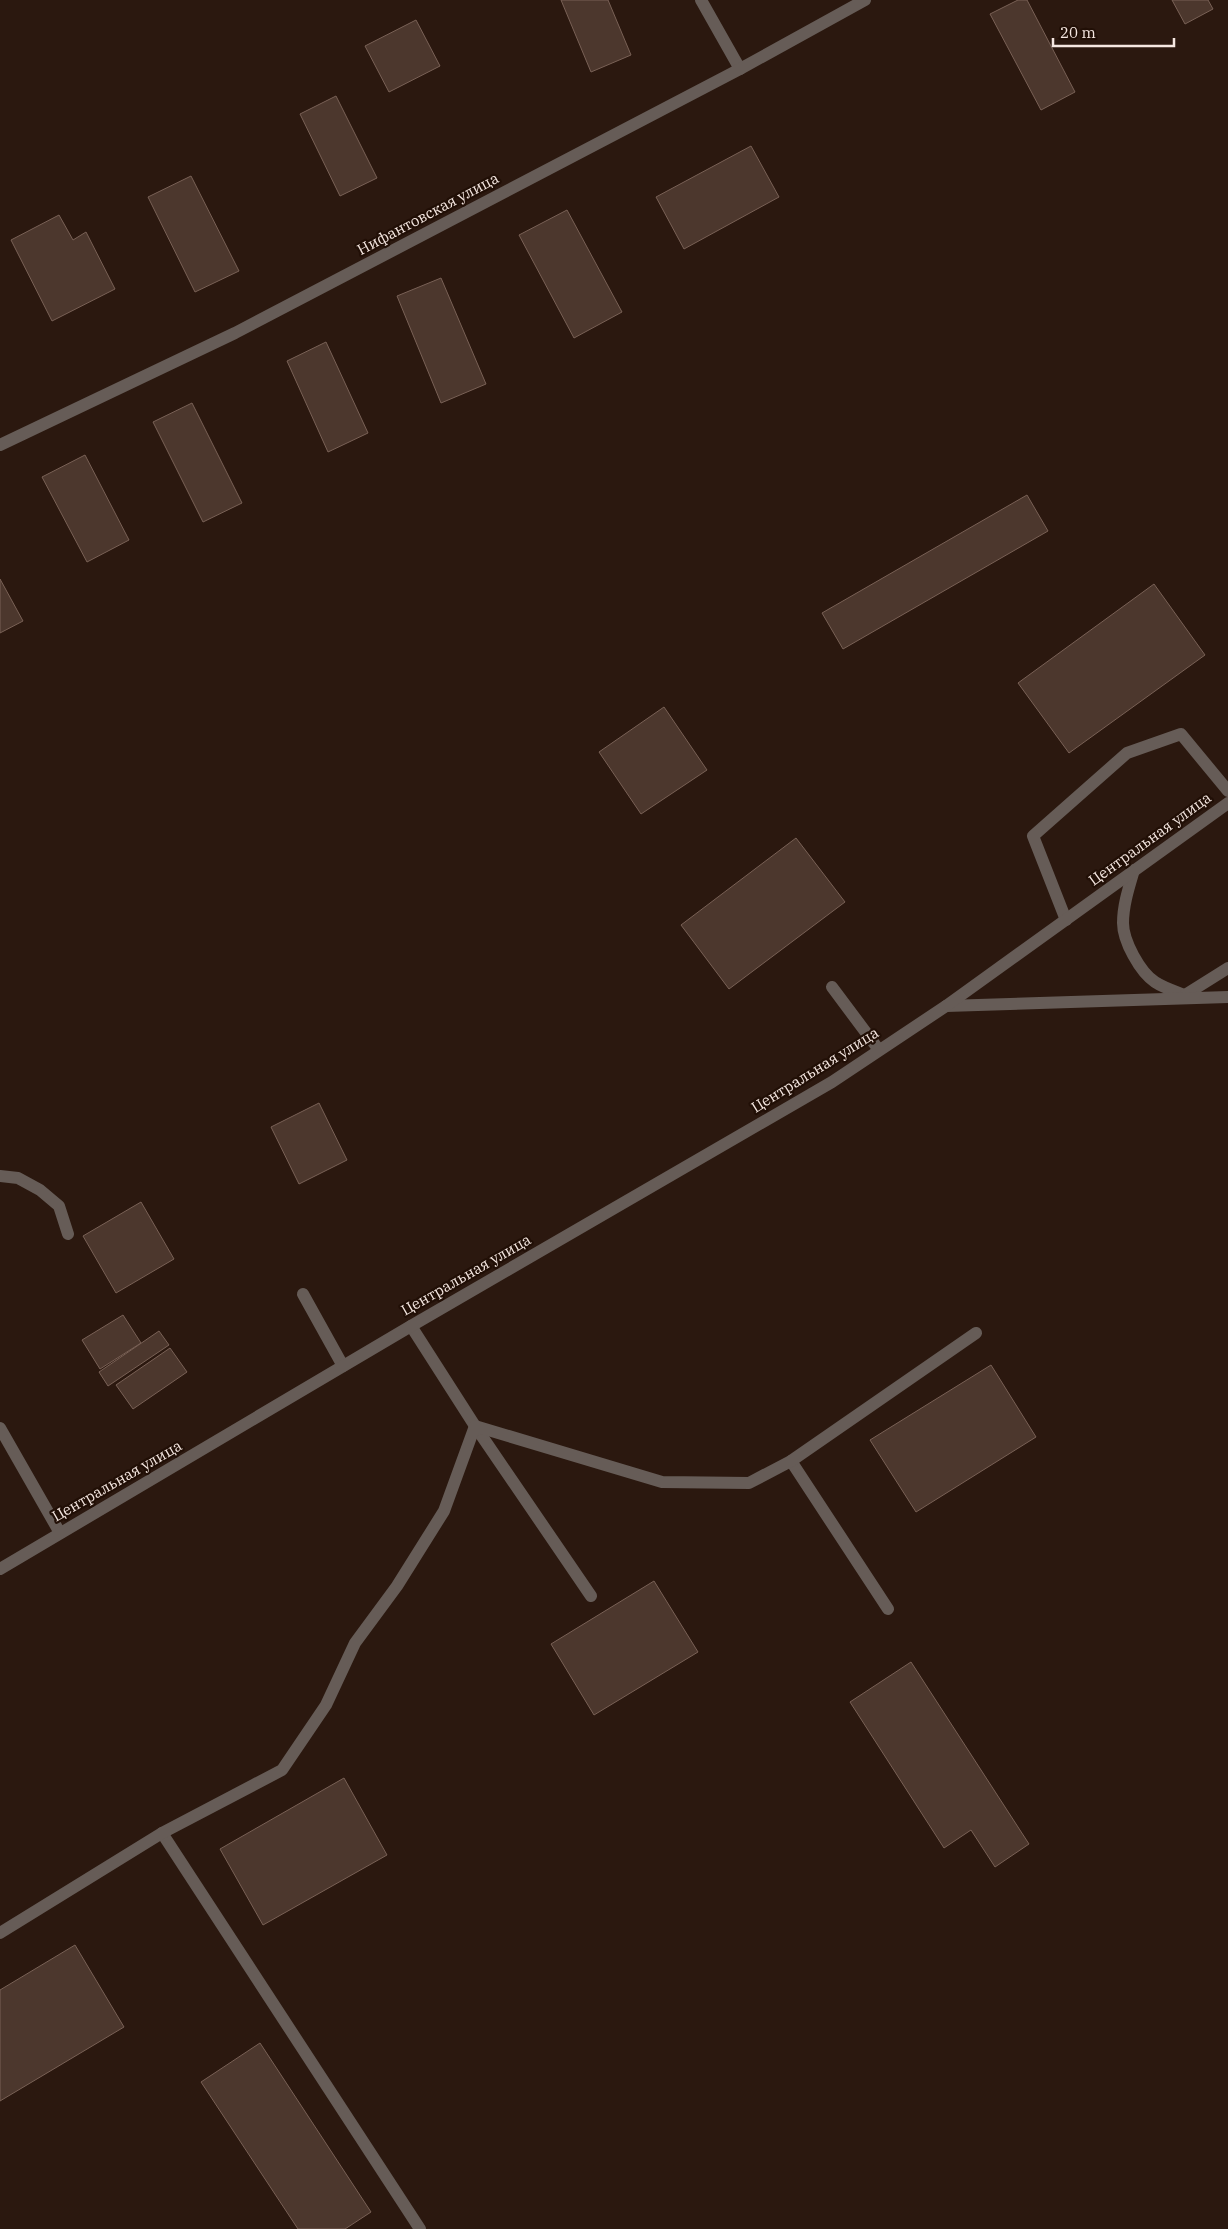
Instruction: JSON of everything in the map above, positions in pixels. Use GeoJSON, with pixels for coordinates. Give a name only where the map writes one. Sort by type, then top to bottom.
{"type":"FeatureCollection","features":[{"type":"Feature","properties":{"kind":"street"},"geometry":{"type":"LineString","coordinates":[[701,0],[740,69]]}},
{"type":"Feature","properties":{"kind":"street","name":"Нифантовская улица"},"geometry":{"type":"LineString","coordinates":[[0,445],[235,333],[740,69],[865,0]]}},
{"type":"Feature","properties":{"kind":"street"},"geometry":{"type":"LineString","coordinates":[[1066,920],[1033,836],[1127,753],[1181,734],[1228,791]]}},
{"type":"Feature","properties":{"kind":"street","name":"Центральная улица"},"geometry":{"type":"LineString","coordinates":[[0,1569],[410,1326],[832,1082],[946,1006],[1228,804]]}},
{"type":"Feature","properties":{"kind":"street"},"geometry":{"type":"LineString","coordinates":[[1134,870],[1125,902],[1123,925],[1130,945],[1140,968],[1156,982],[1188,996]]}},
{"type":"Feature","properties":{"kind":"street"},"geometry":{"type":"LineString","coordinates":[[1188,996],[1228,968]]}},
{"type":"Feature","properties":{"kind":"street"},"geometry":{"type":"LineString","coordinates":[[832,987],[879,1050]]}},
{"type":"Feature","properties":{"kind":"street"},"geometry":{"type":"LineString","coordinates":[[946,1006],[1188,996],[1228,997]]}},
{"type":"Feature","properties":{"kind":"street"},"geometry":{"type":"LineString","coordinates":[[0,1176],[18,1178],[40,1190],[59,1206],[68,1234]]}},
{"type":"Feature","properties":{"kind":"street"},"geometry":{"type":"LineString","coordinates":[[303,1294],[344,1366]]}},
{"type":"Feature","properties":{"kind":"street"},"geometry":{"type":"LineString","coordinates":[[410,1326],[475,1426],[591,1596]]}},
{"type":"Feature","properties":{"kind":"street"},"geometry":{"type":"LineString","coordinates":[[475,1426],[662,1482],[750,1483],[790,1461],[976,1334]]}},
{"type":"Feature","properties":{"kind":"street"},"geometry":{"type":"LineString","coordinates":[[0,1934],[162,1833],[282,1770],[326,1705],[355,1643],[397,1586],[444,1511],[475,1426]]}},
{"type":"Feature","properties":{"kind":"street"},"geometry":{"type":"LineString","coordinates":[[0,1428],[60,1533]]}},
{"type":"Feature","properties":{"kind":"street"},"geometry":{"type":"LineString","coordinates":[[790,1461],[888,1609]]}},
{"type":"Feature","properties":{"kind":"street"},"geometry":{"type":"LineString","coordinates":[[162,1833],[420,2229]]}},
{"type":"Feature","properties":{"kind":"building"},"geometry":{"type":"Polygon","coordinates":[[[561,0],[608,0],[631,55],[591,72],[561,0]]]}},
{"type":"Feature","properties":{"kind":"building"},"geometry":{"type":"Polygon","coordinates":[[[1018,0],[1027,0],[1075,92],[1041,110],[990,14],[1018,0]]]}},
{"type":"Feature","properties":{"kind":"building"},"geometry":{"type":"Polygon","coordinates":[[[1172,0],[1208,0],[1213,9],[1185,24],[1172,0]]]}},
{"type":"Feature","properties":{"kind":"building"},"geometry":{"type":"Polygon","coordinates":[[[416,20],[440,66],[389,92],[365,46],[416,20]]]}},
{"type":"Feature","properties":{"kind":"building"},"geometry":{"type":"Polygon","coordinates":[[[336,96],[377,178],[340,196],[300,114],[336,96]]]}},
{"type":"Feature","properties":{"kind":"building"},"geometry":{"type":"Polygon","coordinates":[[[751,146],[779,197],[684,249],[656,197],[751,146]]]}},
{"type":"Feature","properties":{"kind":"building"},"geometry":{"type":"Polygon","coordinates":[[[191,176],[239,271],[195,292],[148,197],[191,176]]]}},
{"type":"Feature","properties":{"kind":"building"},"geometry":{"type":"Polygon","coordinates":[[[567,210],[622,312],[574,338],[519,235],[567,210]]]}},
{"type":"Feature","properties":{"kind":"building"},"geometry":{"type":"Polygon","coordinates":[[[59,215],[73,240],[86,232],[115,289],[52,321],[11,240],[59,215]]]}},
{"type":"Feature","properties":{"kind":"building"},"geometry":{"type":"Polygon","coordinates":[[[441,278],[486,384],[441,403],[397,296],[441,278]]]}},
{"type":"Feature","properties":{"kind":"building"},"geometry":{"type":"Polygon","coordinates":[[[326,342],[368,433],[328,452],[287,361],[326,342]]]}},
{"type":"Feature","properties":{"kind":"building"},"geometry":{"type":"Polygon","coordinates":[[[192,403],[242,503],[203,522],[153,422],[192,403]]]}},
{"type":"Feature","properties":{"kind":"building"},"geometry":{"type":"Polygon","coordinates":[[[85,455],[129,540],[87,562],[42,477],[85,455]]]}},
{"type":"Feature","properties":{"kind":"building"},"geometry":{"type":"Polygon","coordinates":[[[1027,495],[1048,531],[843,649],[822,613],[1027,495]]]}},
{"type":"Feature","properties":{"kind":"building"},"geometry":{"type":"Polygon","coordinates":[[[0,579],[23,621],[0,633],[0,579]]]}},
{"type":"Feature","properties":{"kind":"building"},"geometry":{"type":"Polygon","coordinates":[[[1154,584],[1205,655],[1069,753],[1018,683],[1154,584]]]}},
{"type":"Feature","properties":{"kind":"building"},"geometry":{"type":"Polygon","coordinates":[[[664,707],[707,770],[641,814],[599,752],[664,707]]]}},
{"type":"Feature","properties":{"kind":"building"},"geometry":{"type":"Polygon","coordinates":[[[796,838],[845,902],[729,989],[681,925],[796,838]]]}},
{"type":"Feature","properties":{"kind":"building"},"geometry":{"type":"Polygon","coordinates":[[[319,1103],[347,1160],[299,1184],[271,1127],[319,1103]]]}},
{"type":"Feature","properties":{"kind":"building"},"geometry":{"type":"Polygon","coordinates":[[[141,1202],[174,1259],[116,1293],[83,1236],[141,1202]]]}},
{"type":"Feature","properties":{"kind":"building"},"geometry":{"type":"Polygon","coordinates":[[[123,1315],[141,1343],[100,1369],[82,1340],[123,1315]]]}},
{"type":"Feature","properties":{"kind":"building"},"geometry":{"type":"Polygon","coordinates":[[[159,1331],[169,1345],[108,1386],[99,1372],[159,1331]]]}},
{"type":"Feature","properties":{"kind":"building"},"geometry":{"type":"Polygon","coordinates":[[[170,1348],[187,1372],[133,1409],[116,1385],[170,1348]]]}},
{"type":"Feature","properties":{"kind":"building"},"geometry":{"type":"Polygon","coordinates":[[[991,1365],[1036,1437],[916,1512],[870,1440],[991,1365]]]}},
{"type":"Feature","properties":{"kind":"building"},"geometry":{"type":"Polygon","coordinates":[[[654,1581],[698,1652],[594,1715],[551,1644],[654,1581]]]}},
{"type":"Feature","properties":{"kind":"building"},"geometry":{"type":"Polygon","coordinates":[[[911,1662],[1029,1844],[995,1867],[971,1830],[944,1848],[850,1702],[911,1662]]]}},
{"type":"Feature","properties":{"kind":"building"},"geometry":{"type":"Polygon","coordinates":[[[344,1778],[387,1855],[263,1925],[220,1849],[344,1778]]]}},
{"type":"Feature","properties":{"kind":"building"},"geometry":{"type":"Polygon","coordinates":[[[75,1945],[124,2027],[0,2101],[0,1990],[75,1945]]]}},
{"type":"Feature","properties":{"kind":"building"},"geometry":{"type":"Polygon","coordinates":[[[260,2043],[371,2212],[345,2229],[298,2229],[201,2082],[260,2043]]]}}]}
